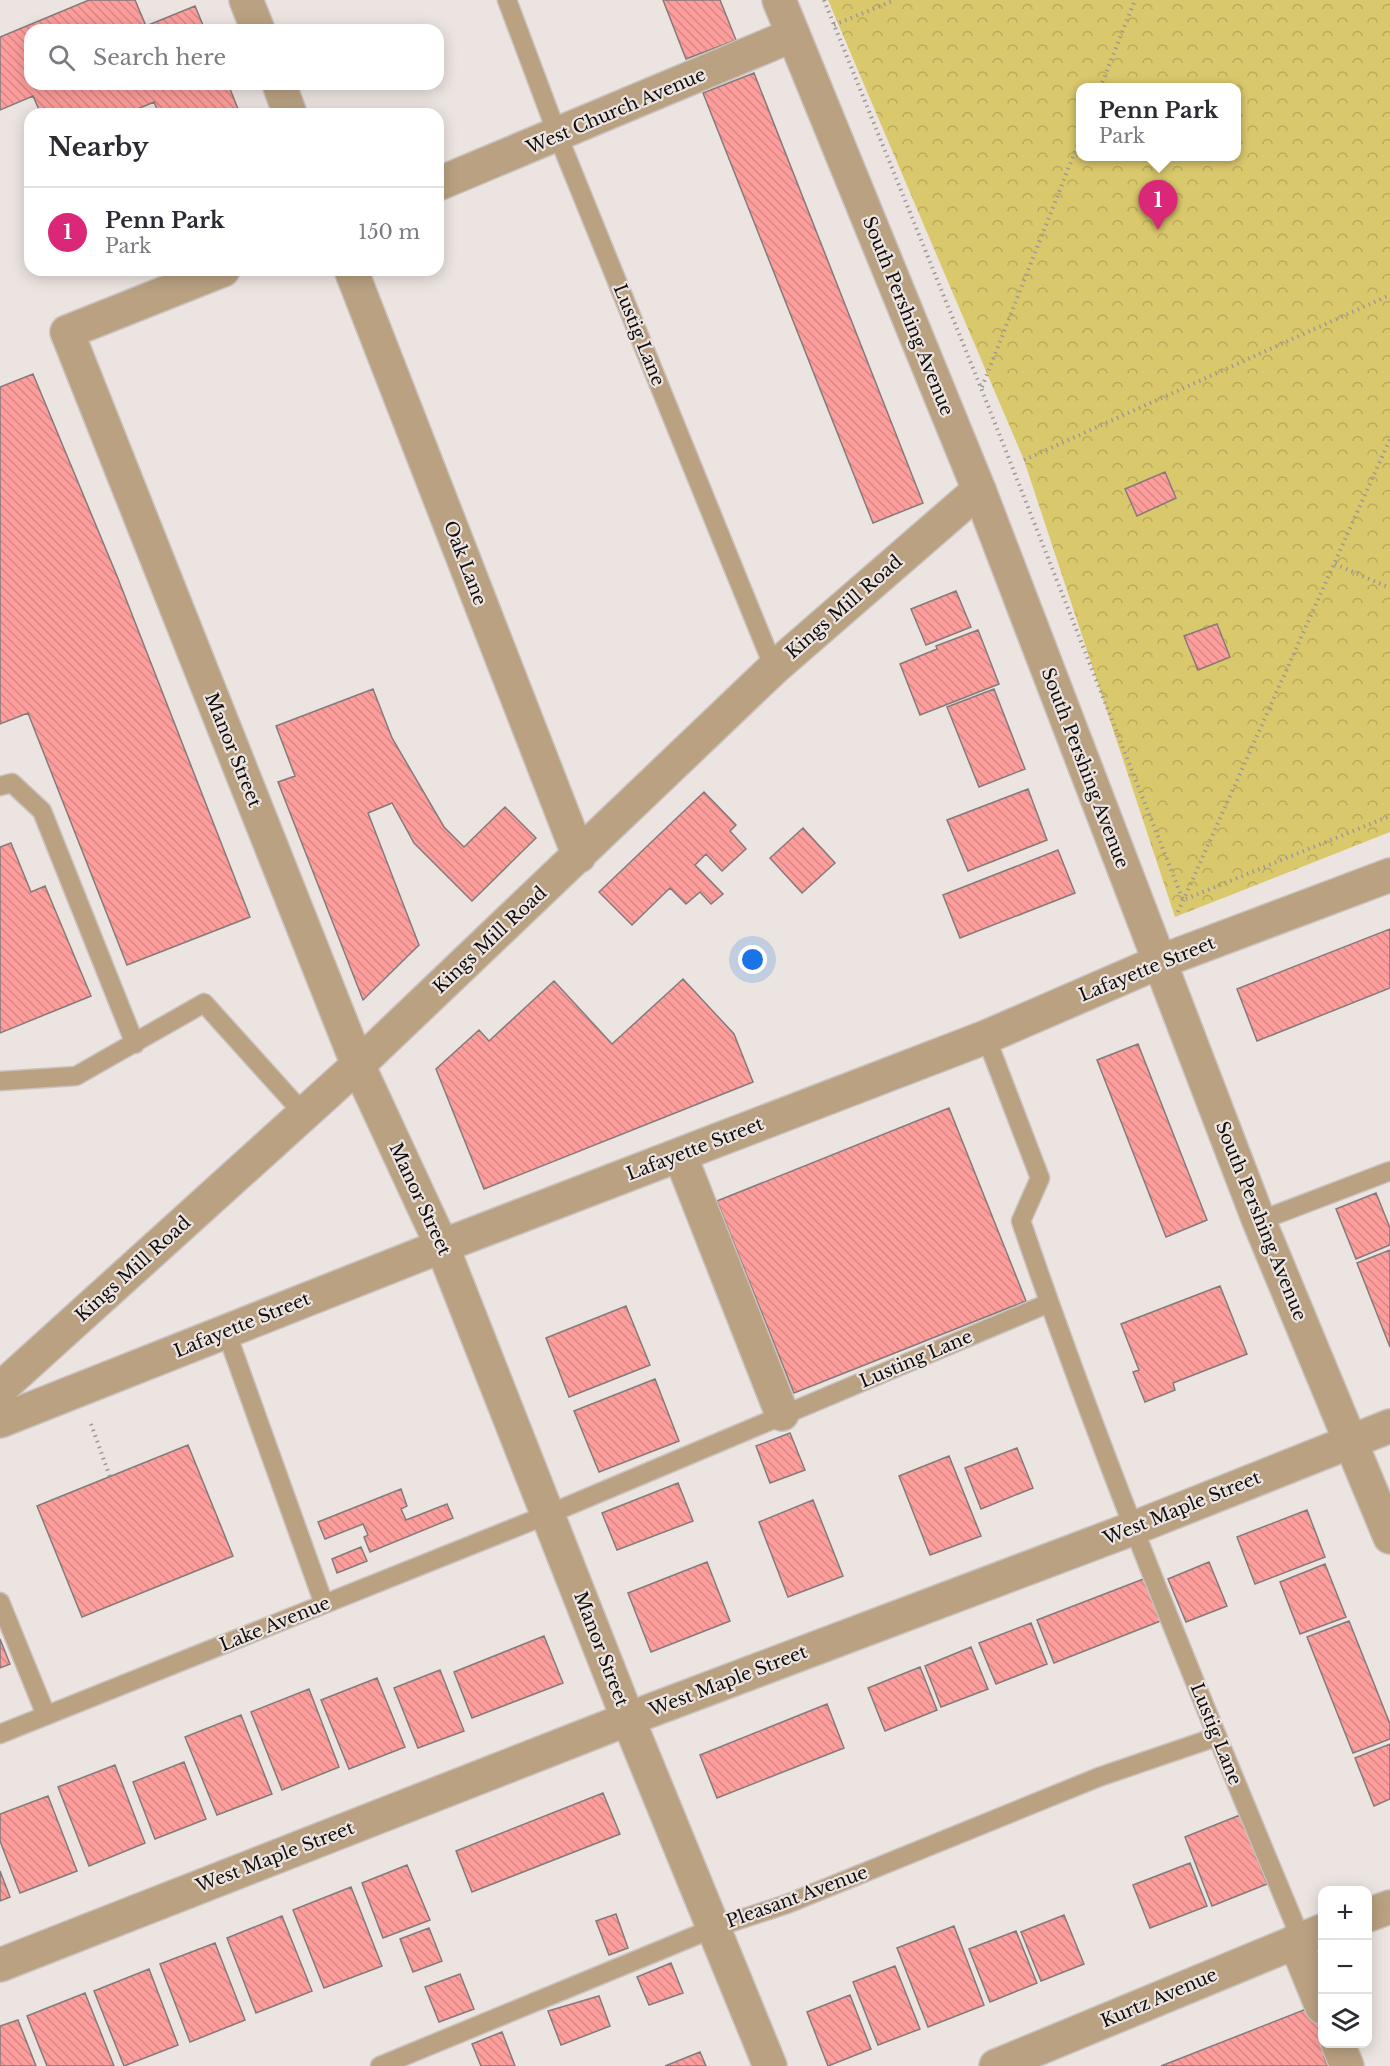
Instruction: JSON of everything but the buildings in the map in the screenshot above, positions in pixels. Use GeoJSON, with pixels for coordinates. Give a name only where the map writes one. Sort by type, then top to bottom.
{"type":"FeatureCollection","features":[{"type":"Feature","properties":{"kind":"street"},"geometry":{"type":"LineString","coordinates":[[246,0],[256,24]]}},
{"type":"Feature","properties":{"kind":"street","name":"South Pershing Avenue"},"geometry":{"type":"LineString","coordinates":[[779,0],[980,490],[1259,1221],[1390,1537]]}},
{"type":"Feature","properties":{"kind":"street","name":"West Church Avenue"},"geometry":{"type":"LineString","coordinates":[[444,182],[558,136],[794,35]]}},
{"type":"Feature","properties":{"kind":"street"},"geometry":{"type":"LineString","coordinates":[[281,90],[289,108]]}},
{"type":"Feature","properties":{"kind":"street","name":"Manor Street"},"geometry":{"type":"LineString","coordinates":[[208,276],[67,332],[358,1065],[442,1246],[628,1719],[770,2066]]}},
{"type":"Feature","properties":{"kind":"street","name":"Oak Lane"},"geometry":{"type":"LineString","coordinates":[[353,276],[579,856]]}},
{"type":"Feature","properties":{"kind":"street","name":"Kings Mill Road"},"geometry":{"type":"LineString","coordinates":[[0,1389],[358,1065],[774,668],[980,490]]}},
{"type":"Feature","properties":{"kind":"street","name":"Lafayette Street"},"geometry":{"type":"LineString","coordinates":[[0,1421],[442,1246],[986,1037],[1159,962],[1390,875]]}},
{"type":"Feature","properties":{"kind":"street"},"geometry":{"type":"LineString","coordinates":[[680,1155],[782,1414]]}},
{"type":"Feature","properties":{"kind":"street","name":"West Maple Street"},"geometry":{"type":"LineString","coordinates":[[0,1965],[628,1719],[1134,1528],[1390,1426]]}},
{"type":"Feature","properties":{"kind":"street"},"geometry":{"type":"LineString","coordinates":[[1372,1914],[1390,1907]]}},
{"type":"Feature","properties":{"kind":"street","name":"Lustig Lane"},"geometry":{"type":"LineString","coordinates":[[1306,1937],[1320,1994]]}},
{"type":"Feature","properties":{"kind":"street","name":"Kurtz Avenue"},"geometry":{"type":"LineString","coordinates":[[1006,2064],[1306,1937]]}},
{"type":"Feature","properties":{"kind":"street"},"geometry":{"type":"LineString","coordinates":[[1340,2048],[1347,2066]]}},
{"type":"Feature","properties":{"kind":"lane","name":"Lustig Lane"},"geometry":{"type":"LineString","coordinates":[[507,0],[558,136],[774,668]]}},
{"type":"Feature","properties":{"kind":"lane"},"geometry":{"type":"LineString","coordinates":[[0,786],[12,783],[42,811],[135,1044]]}},
{"type":"Feature","properties":{"kind":"lane"},"geometry":{"type":"LineString","coordinates":[[0,1082],[76,1076],[204,1003],[304,1114]]}},
{"type":"Feature","properties":{"kind":"lane","name":"Lustig Lane"},"geometry":{"type":"LineString","coordinates":[[986,1037],[1040,1178],[1021,1221],[1049,1303],[1216,1737],[1306,1937]]}},
{"type":"Feature","properties":{"kind":"lane"},"geometry":{"type":"LineString","coordinates":[[1259,1221],[1390,1171]]}},
{"type":"Feature","properties":{"kind":"lane","name":"Lusting Lane"},"geometry":{"type":"LineString","coordinates":[[549,1514],[1049,1303]]}},
{"type":"Feature","properties":{"kind":"lane"},"geometry":{"type":"LineString","coordinates":[[226,1331],[324,1604]]}},
{"type":"Feature","properties":{"kind":"lane","name":"Lake Avenue"},"geometry":{"type":"LineString","coordinates":[[0,1734],[549,1514]]}},
{"type":"Feature","properties":{"kind":"lane"},"geometry":{"type":"LineString","coordinates":[[0,1602],[46,1715]]}},
{"type":"Feature","properties":{"kind":"lane","name":"Pleasant Avenue"},"geometry":{"type":"LineString","coordinates":[[381,2066],[714,1928],[787,1904],[1099,1777],[1216,1737]]}},
{"type":"Feature","properties":{"kind":"path"},"geometry":{"type":"LineString","coordinates":[[824,0],[981,388],[1183,900]]}},
{"type":"Feature","properties":{"kind":"path"},"geometry":{"type":"LineString","coordinates":[[834,25],[895,0]]}},
{"type":"Feature","properties":{"kind":"path"},"geometry":{"type":"LineString","coordinates":[[1102,83],[1135,0]]}},
{"type":"Feature","properties":{"kind":"path"},"geometry":{"type":"LineString","coordinates":[[981,388],[1076,149]]}},
{"type":"Feature","properties":{"kind":"path"},"geometry":{"type":"LineString","coordinates":[[1024,460],[1390,295]]}},
{"type":"Feature","properties":{"kind":"path"},"geometry":{"type":"LineString","coordinates":[[1159,962],[1183,900],[1390,439]]}},
{"type":"Feature","properties":{"kind":"path"},"geometry":{"type":"LineString","coordinates":[[1335,564],[1390,588]]}},
{"type":"Feature","properties":{"kind":"path"},"geometry":{"type":"LineString","coordinates":[[1183,900],[1390,816]]}},
{"type":"Feature","properties":{"kind":"path"},"geometry":{"type":"LineString","coordinates":[[93,1431],[110,1477]]}},
{"type":"Feature","properties":{"kind":"green space"},"geometry":{"type":"Polygon","coordinates":[[[828,0],[1390,0],[1390,832],[1175,917],[1024,460],[828,0]]]}},
{"type":"Feature","properties":{"kind":"place","name":"Penn Park"},"geometry":{"type":"Point","coordinates":[1158,230]}}]}
